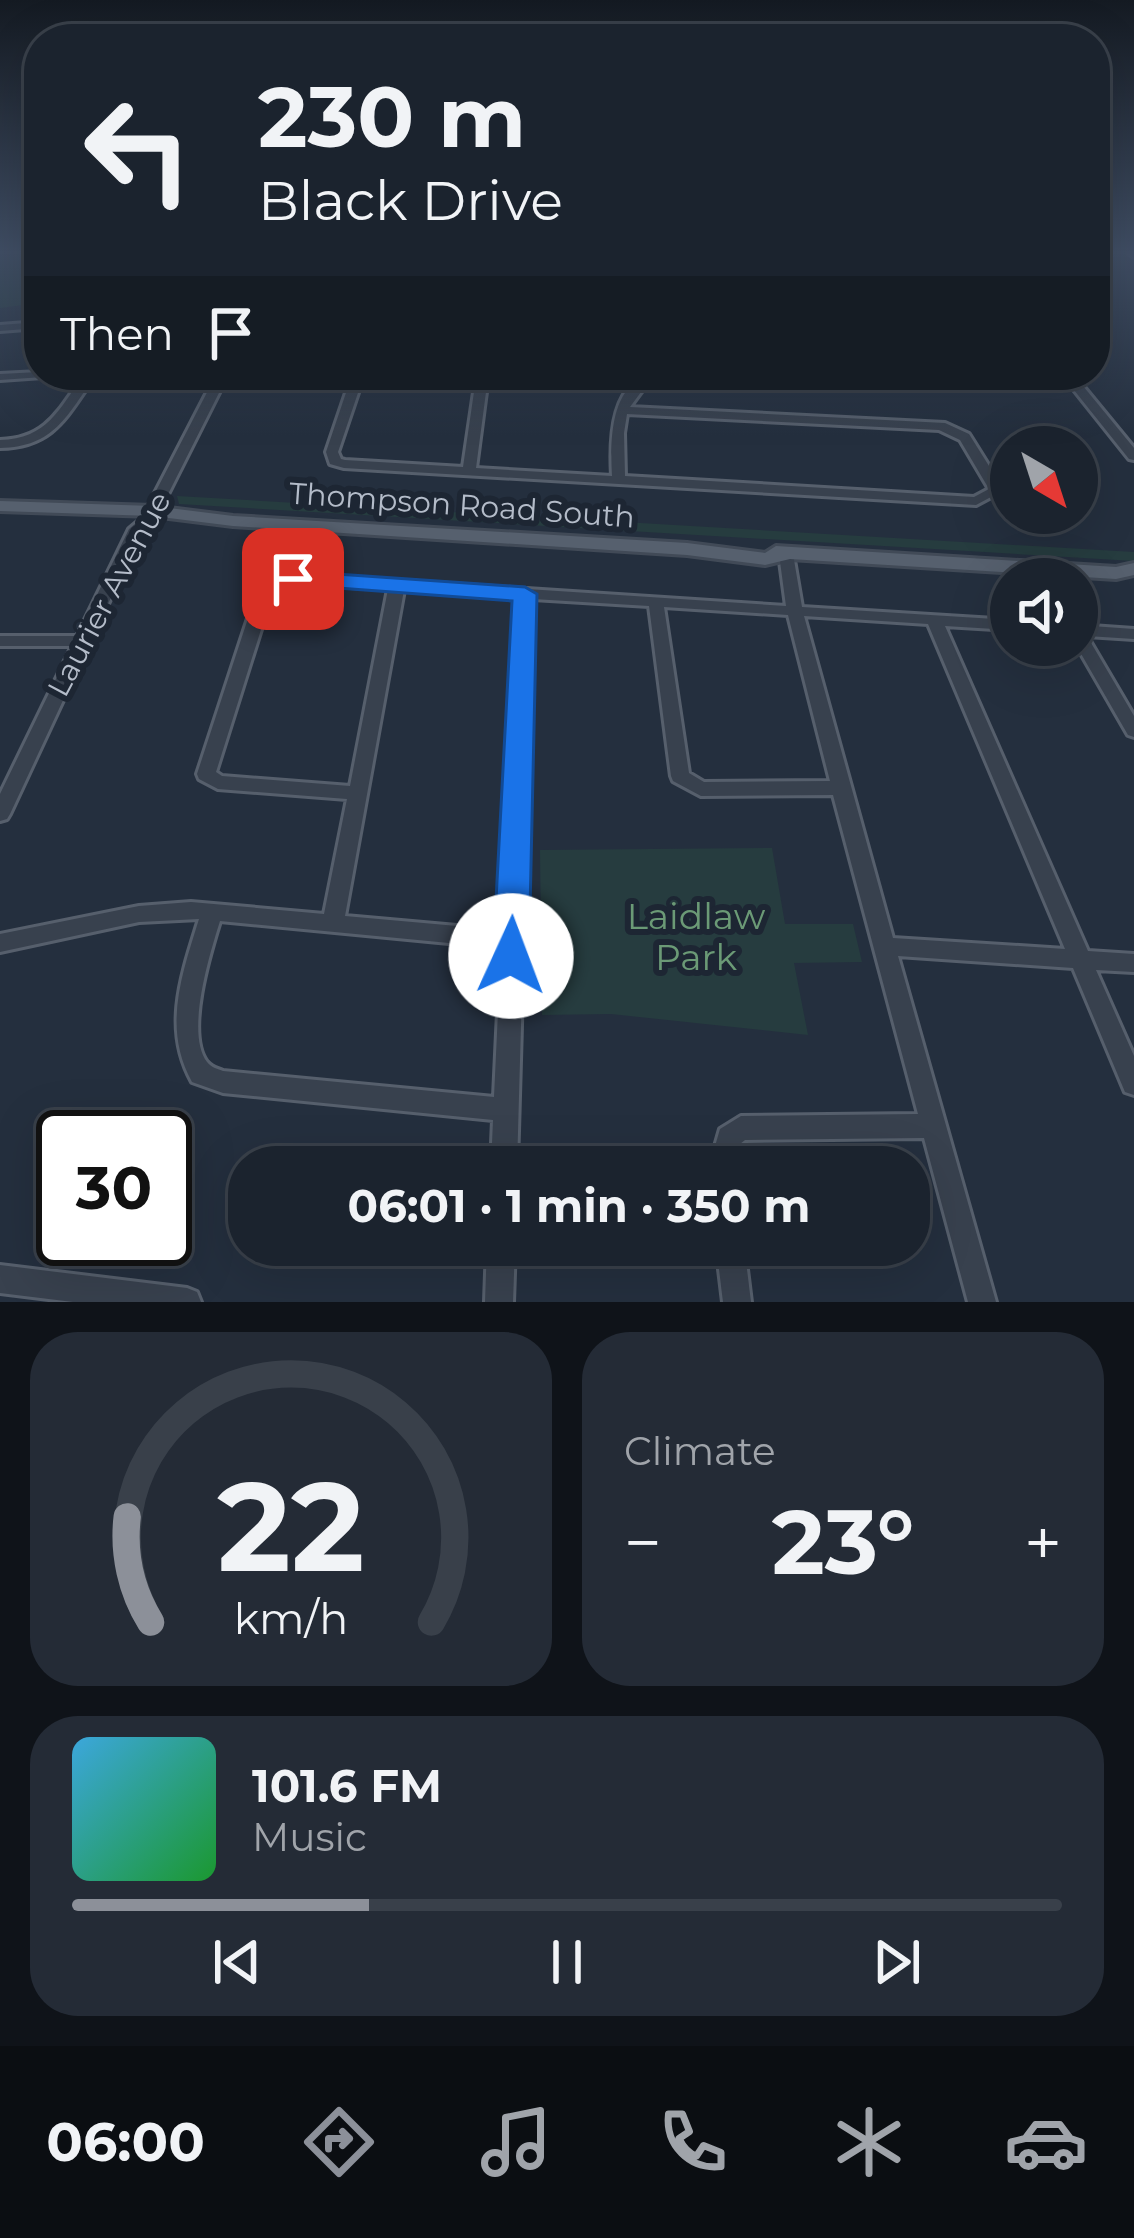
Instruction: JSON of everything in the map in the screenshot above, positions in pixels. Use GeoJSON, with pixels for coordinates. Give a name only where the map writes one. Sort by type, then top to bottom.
{"type":"FeatureCollection","features":[{"type":"Feature","properties":{"kind":"main road","name":"Thompson Road South"},"geometry":{"type":"LineString","coordinates":[[0,506],[71,510],[83,516],[151,515],[212,526],[233,521],[687,549],[765,559],[786,554],[1128,574]]}},
{"type":"Feature","properties":{"kind":"street"},"geometry":{"type":"LineString","coordinates":[[0,444],[25,446],[39,440],[78,390]]}},
{"type":"Feature","properties":{"kind":"street","name":"Laurier Avenue"},"geometry":{"type":"LineString","coordinates":[[0,814],[136,529],[151,515],[214,390]]}},
{"type":"Feature","properties":{"kind":"street"},"geometry":{"type":"LineString","coordinates":[[353,390],[332,452],[335,461],[976,501],[997,490],[965,437],[941,426],[621,410]]}},
{"type":"Feature","properties":{"kind":"street"},"geometry":{"type":"LineString","coordinates":[[469,470],[482,390]]}},
{"type":"Feature","properties":{"kind":"street"},"geometry":{"type":"LineString","coordinates":[[619,480],[621,410],[632,390]]}},
{"type":"Feature","properties":{"kind":"street"},"geometry":{"type":"LineString","coordinates":[[1080,390],[1134,456]]}},
{"type":"Feature","properties":{"kind":"street"},"geometry":{"type":"LineString","coordinates":[[786,554],[795,611],[841,788],[982,1302]]}},
{"type":"Feature","properties":{"kind":"street"},"geometry":{"type":"LineString","coordinates":[[357,793],[218,782],[206,774],[271,585],[293,579],[990,625]]}},
{"type":"Feature","properties":{"kind":"street"},"geometry":{"type":"LineString","coordinates":[[333,923],[397,585]]}},
{"type":"Feature","properties":{"kind":"street"},"geometry":{"type":"LineString","coordinates":[[505,1146],[525,594]]}},
{"type":"Feature","properties":{"kind":"street"},"geometry":{"type":"LineString","coordinates":[[656,603],[680,776],[701,789],[841,788]]}},
{"type":"Feature","properties":{"kind":"street"},"geometry":{"type":"LineString","coordinates":[[935,621],[1134,1084]]}},
{"type":"Feature","properties":{"kind":"street"},"geometry":{"type":"LineString","coordinates":[[1098,632],[1134,634]]}},
{"type":"Feature","properties":{"kind":"street"},"geometry":{"type":"LineString","coordinates":[[0,641],[82,640]]}},
{"type":"Feature","properties":{"kind":"street"},"geometry":{"type":"LineString","coordinates":[[1097,666],[1132,726]]}},
{"type":"Feature","properties":{"kind":"street"},"geometry":{"type":"LineString","coordinates":[[0,943],[139,914],[212,912],[512,940]]}},
{"type":"Feature","properties":{"kind":"street"},"geometry":{"type":"LineString","coordinates":[[212,912],[190,994],[194,1065],[210,1079],[506,1110]]}},
{"type":"Feature","properties":{"kind":"street"},"geometry":{"type":"LineString","coordinates":[[885,946],[1134,963]]}},
{"type":"Feature","properties":{"kind":"street"},"geometry":{"type":"LineString","coordinates":[[727,1146],[729,1137],[741,1127],[934,1126]]}},
{"type":"Feature","properties":{"kind":"street"},"geometry":{"type":"LineString","coordinates":[[499,1302],[500,1266]]}},
{"type":"Feature","properties":{"kind":"street"},"geometry":{"type":"LineString","coordinates":[[733,1266],[737,1302]]}},
{"type":"Feature","properties":{"kind":"street"},"geometry":{"type":"LineString","coordinates":[[0,1279],[188,1302]]}},
{"type":"Feature","properties":{"kind":"green space"},"geometry":{"type":"Polygon","coordinates":[[[177,496],[1134,552],[1134,561],[1098,558],[179,504],[177,496]]]}},
{"type":"Feature","properties":{"kind":"green space","name":"Laidlaw Park"},"geometry":{"type":"Polygon","coordinates":[[[772,848],[785,924],[853,924],[862,962],[794,963],[808,1035],[611,1014],[542,1015],[540,850],[772,848]]]}},
{"type":"Feature","properties":{"kind":"route"},"geometry":{"type":"LineString","coordinates":[[293,579],[525,594],[511,956]]}}]}
